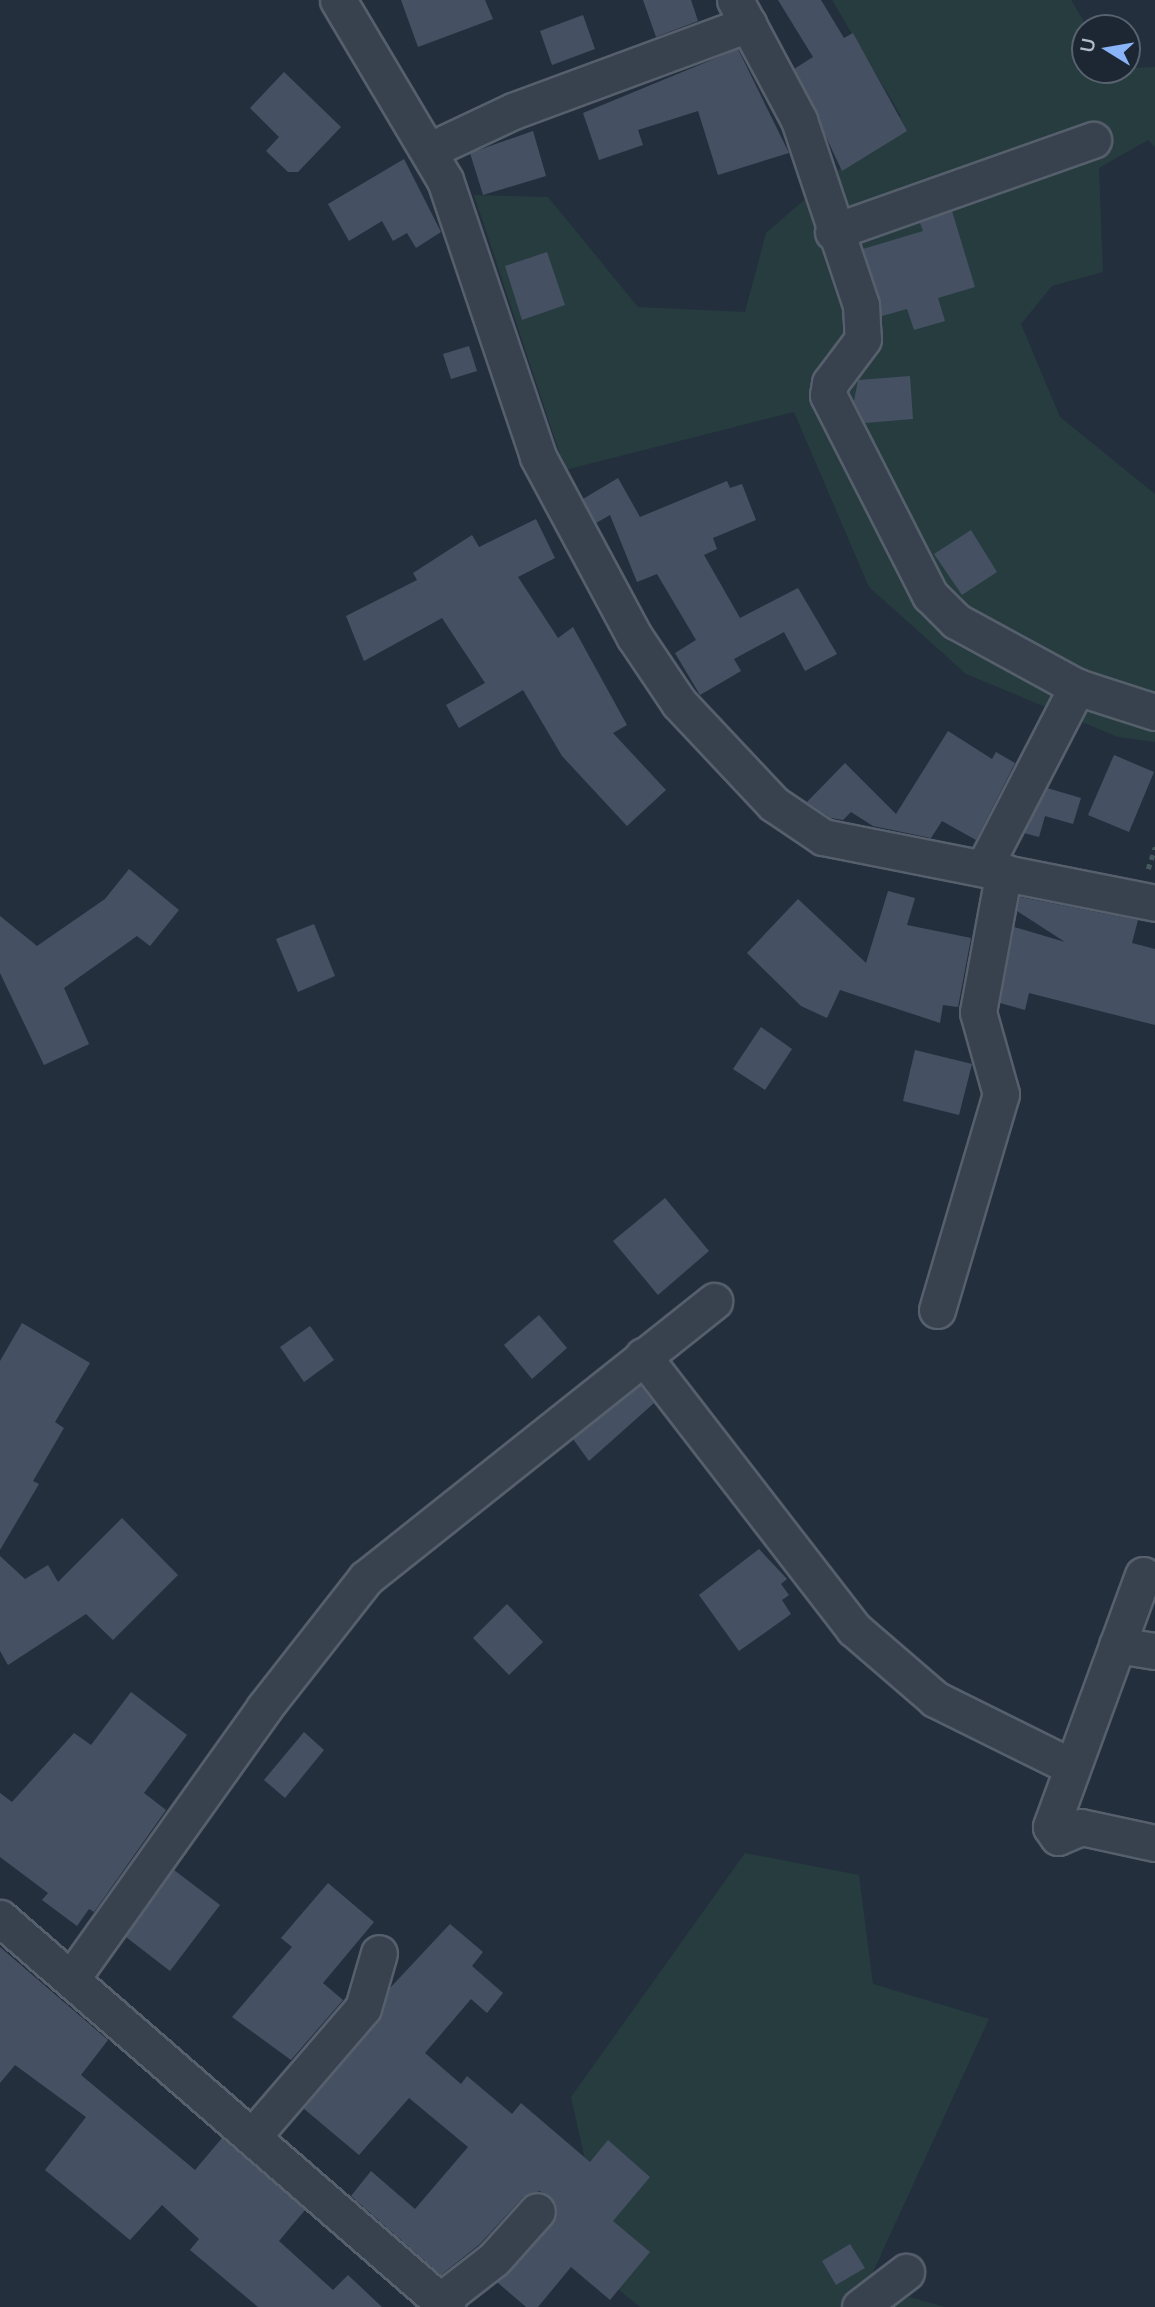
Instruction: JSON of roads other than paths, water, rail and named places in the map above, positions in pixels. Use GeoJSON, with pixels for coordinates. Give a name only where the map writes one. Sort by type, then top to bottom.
{"type":"FeatureCollection","features":[{"type":"Feature","properties":{"kind":"street"},"geometry":{"type":"LineString","coordinates":[[338,0],[430,150],[476,262],[501,362],[538,457],[634,636],[679,703],[800,825],[890,854],[994,869],[1155,903]]}},
{"type":"Feature","properties":{"kind":"street"},"geometry":{"type":"LineString","coordinates":[[430,150],[742,12],[799,120],[865,325],[852,360],[830,383],[828,395],[930,595],[956,621],[1077,687],[1155,712]]}},
{"type":"Feature","properties":{"kind":"street"},"geometry":{"type":"LineString","coordinates":[[833,232],[1093,140]]}},
{"type":"Feature","properties":{"kind":"street"},"geometry":{"type":"LineString","coordinates":[[937,1310],[1001,1094],[978,1012],[994,869],[1077,687]]}},
{"type":"Feature","properties":{"kind":"street"},"geometry":{"type":"LineString","coordinates":[[71,1979],[264,1709],[366,1578],[713,1301]]}},
{"type":"Feature","properties":{"kind":"street"},"geometry":{"type":"LineString","coordinates":[[643,1356],[854,1629],[935,1699],[1070,1766]]}},
{"type":"Feature","properties":{"kind":"street"},"geometry":{"type":"LineString","coordinates":[[1143,1575],[1070,1766],[1051,1827],[1055,1835],[1081,1827],[1155,1843]]}},
{"type":"Feature","properties":{"kind":"street"},"geometry":{"type":"LineString","coordinates":[[1117,1645],[1155,1651]]}},
{"type":"Feature","properties":{"kind":"street"},"geometry":{"type":"LineString","coordinates":[[0,1918],[443,2304],[494,2259],[537,2211]]}},
{"type":"Feature","properties":{"kind":"street"},"geometry":{"type":"LineString","coordinates":[[252,2137],[363,2008],[379,1953]]}},
{"type":"Feature","properties":{"kind":"street"},"geometry":{"type":"LineString","coordinates":[[860,2307],[906,2272]]}}]}
